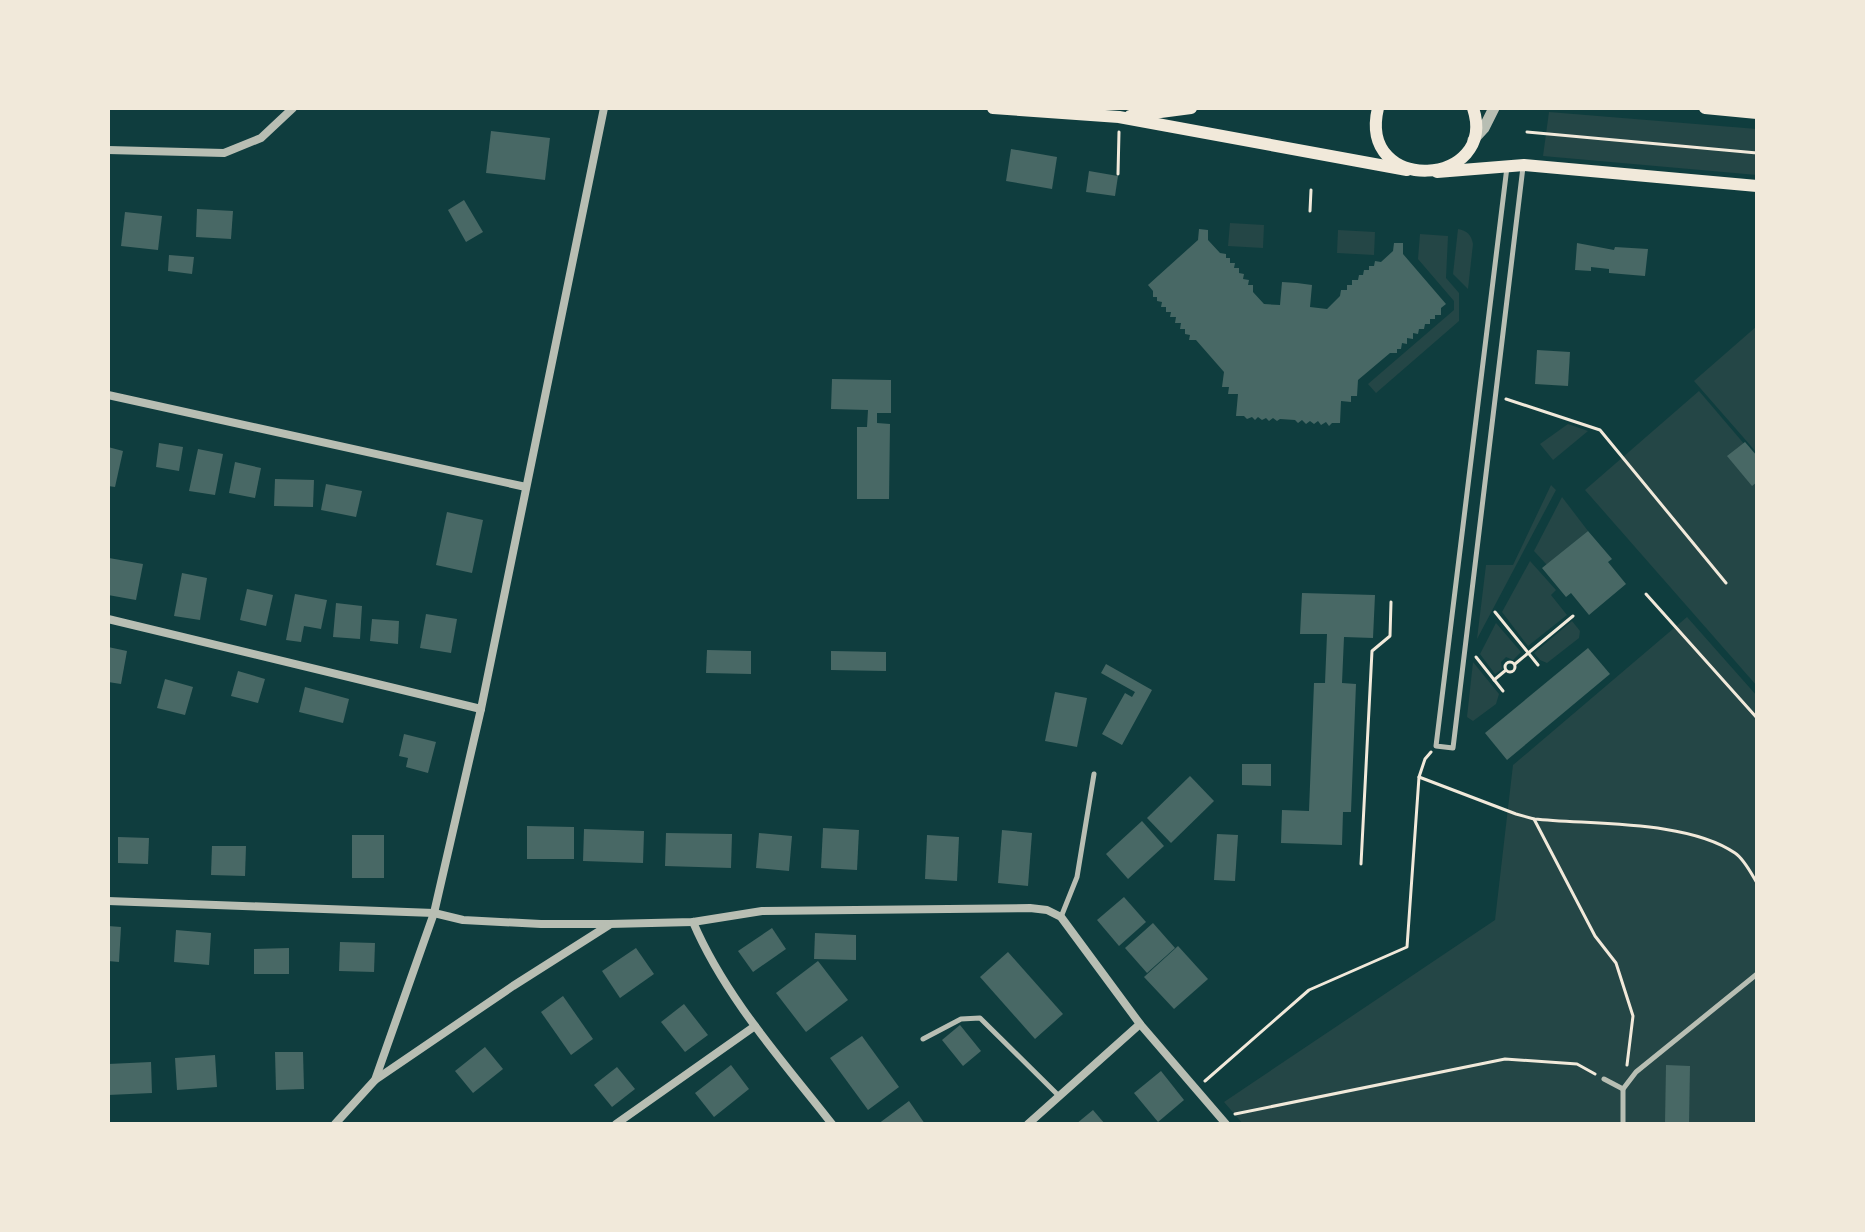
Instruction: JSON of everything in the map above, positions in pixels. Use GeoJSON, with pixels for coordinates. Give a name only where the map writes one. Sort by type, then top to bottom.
{"type":"FeatureCollection","features":[{"type":"Feature","properties":{"kind":"main road"},"geometry":{"type":"LineString","coordinates":[[993,108],[1119,117],[1422,173],[1524,165],[1757,186]]}},
{"type":"Feature","properties":{"kind":"main road"},"geometry":{"type":"LineString","coordinates":[[1119,117],[1191,108]]}},
{"type":"Feature","properties":{"kind":"main road"},"geometry":{"type":"LineString","coordinates":[[1378,108],[1376,130],[1386,153],[1407,170]]}},
{"type":"Feature","properties":{"kind":"main road"},"geometry":{"type":"LineString","coordinates":[[1437,172],[1465,155],[1473,141],[1476,127],[1473,108]]}},
{"type":"Feature","properties":{"kind":"main road"},"geometry":{"type":"LineString","coordinates":[[1705,108],[1756,111]]}},
{"type":"Feature","properties":{"kind":"street"},"geometry":{"type":"LineString","coordinates":[[108,150],[224,153],[261,138],[293,108]]}},
{"type":"Feature","properties":{"kind":"street"},"geometry":{"type":"LineString","coordinates":[[375,1080],[434,913],[481,709],[604,108]]}},
{"type":"Feature","properties":{"kind":"street"},"geometry":{"type":"LineString","coordinates":[[1371,108],[1376,130]]}},
{"type":"Feature","properties":{"kind":"street"},"geometry":{"type":"LineString","coordinates":[[1473,141],[1494,108]]}},
{"type":"Feature","properties":{"kind":"street"},"geometry":{"type":"LineString","coordinates":[[108,395],[526,487]]}},
{"type":"Feature","properties":{"kind":"street"},"geometry":{"type":"LineString","coordinates":[[108,619],[481,709]]}},
{"type":"Feature","properties":{"kind":"street"},"geometry":{"type":"LineString","coordinates":[[108,901],[434,913],[463,920],[541,924],[693,922],[762,911],[1047,910],[1061,917],[1140,1024],[1223,1120]]}},
{"type":"Feature","properties":{"kind":"street"},"geometry":{"type":"LineString","coordinates":[[693,922],[705,950],[755,1026],[832,1124]]}},
{"type":"Feature","properties":{"kind":"street"},"geometry":{"type":"LineString","coordinates":[[335,1124],[375,1080],[609,924]]}},
{"type":"Feature","properties":{"kind":"street"},"geometry":{"type":"LineString","coordinates":[[1028,1124],[1140,1024]]}},
{"type":"Feature","properties":{"kind":"street"},"geometry":{"type":"LineString","coordinates":[[616,1124],[755,1026]]}},
{"type":"Feature","properties":{"kind":"lane"},"geometry":{"type":"LineString","coordinates":[[1507,166],[1436,746],[1453,748],[1524,165]]}},
{"type":"Feature","properties":{"kind":"lane"},"geometry":{"type":"LineString","coordinates":[[1061,917],[1077,877],[1094,774]]}},
{"type":"Feature","properties":{"kind":"lane"},"geometry":{"type":"LineString","coordinates":[[1623,1124],[1623,1089],[1636,1072],[1757,974]]}},
{"type":"Feature","properties":{"kind":"lane"},"geometry":{"type":"LineString","coordinates":[[923,1039],[961,1019],[980,1018],[1059,1096]]}},
{"type":"Feature","properties":{"kind":"lane"},"geometry":{"type":"LineString","coordinates":[[1604,1079],[1623,1089]]}},
{"type":"Feature","properties":{"kind":"path"},"geometry":{"type":"LineString","coordinates":[[1118,174],[1119,117]]}},
{"type":"Feature","properties":{"kind":"path"},"geometry":{"type":"LineString","coordinates":[[1527,132],[1757,153]]}},
{"type":"Feature","properties":{"kind":"path"},"geometry":{"type":"LineString","coordinates":[[1310,211],[1311,190]]}},
{"type":"Feature","properties":{"kind":"path"},"geometry":{"type":"LineString","coordinates":[[1495,396],[1600,430],[1726,583]]}},
{"type":"Feature","properties":{"kind":"path"},"geometry":{"type":"LineString","coordinates":[[1646,594],[1757,718]]}},
{"type":"Feature","properties":{"kind":"path"},"geometry":{"type":"LineString","coordinates":[[1361,864],[1372,651],[1390,636],[1391,602]]}},
{"type":"Feature","properties":{"kind":"path"},"geometry":{"type":"LineString","coordinates":[[1495,612],[1538,665]]}},
{"type":"Feature","properties":{"kind":"path"},"geometry":{"type":"LineString","coordinates":[[1494,680],[1506,670],[1514,671],[1515,664],[1573,616]]}},
{"type":"Feature","properties":{"kind":"path"},"geometry":{"type":"LineString","coordinates":[[1473,653],[1503,691]]}},
{"type":"Feature","properties":{"kind":"path"},"geometry":{"type":"LineString","coordinates":[[1195,1090],[1309,990],[1407,947],[1419,777],[1425,759],[1436,746]]}},
{"type":"Feature","properties":{"kind":"path"},"geometry":{"type":"LineString","coordinates":[[1419,777],[1534,819],[1669,829],[1700,836],[1738,854],[1757,883]]}},
{"type":"Feature","properties":{"kind":"path"},"geometry":{"type":"LineString","coordinates":[[1534,819],[1595,936],[1612,955],[1633,1016],[1623,1089]]}},
{"type":"Feature","properties":{"kind":"path"},"geometry":{"type":"LineString","coordinates":[[1223,1120],[1505,1059],[1577,1064],[1604,1079]]}},
{"type":"Feature","properties":{"kind":"shaded area"},"geometry":{"type":"Polygon","coordinates":[[[1549,112],[1757,129],[1757,175],[1543,156],[1549,112]]]}},
{"type":"Feature","properties":{"kind":"shaded area"},"geometry":{"type":"Polygon","coordinates":[[[1230,223],[1264,225],[1263,248],[1228,246],[1230,223]]]}},
{"type":"Feature","properties":{"kind":"shaded area"},"geometry":{"type":"Polygon","coordinates":[[[1458,229],[1468,234],[1473,244],[1468,289],[1453,274],[1458,229]]]}},
{"type":"Feature","properties":{"kind":"shaded area"},"geometry":{"type":"Polygon","coordinates":[[[1338,230],[1375,232],[1374,255],[1337,253],[1338,230]]]}},
{"type":"Feature","properties":{"kind":"shaded area"},"geometry":{"type":"Polygon","coordinates":[[[1420,234],[1448,236],[1446,278],[1459,293],[1459,321],[1376,393],[1368,384],[1454,310],[1454,301],[1418,259],[1420,234]]]}},
{"type":"Feature","properties":{"kind":"shaded area"},"geometry":{"type":"Polygon","coordinates":[[[1757,326],[1757,453],[1694,381],[1757,326]]]}},
{"type":"Feature","properties":{"kind":"shaded area"},"geometry":{"type":"Polygon","coordinates":[[[1699,391],[1757,459],[1757,686],[1585,490],[1699,391]]]}},
{"type":"Feature","properties":{"kind":"shaded area"},"geometry":{"type":"Polygon","coordinates":[[[1568,424],[1588,431],[1553,460],[1540,444],[1568,424]]]}},
{"type":"Feature","properties":{"kind":"shaded area"},"geometry":{"type":"Polygon","coordinates":[[[1551,485],[1556,490],[1477,639],[1486,565],[1513,565],[1551,485]]]}},
{"type":"Feature","properties":{"kind":"shaded area"},"geometry":{"type":"Polygon","coordinates":[[[1562,497],[1588,531],[1547,565],[1534,551],[1562,497]]]}},
{"type":"Feature","properties":{"kind":"shaded area"},"geometry":{"type":"Polygon","coordinates":[[[1530,561],[1556,590],[1551,595],[1567,615],[1528,646],[1502,612],[1530,561]]]}},
{"type":"Feature","properties":{"kind":"shaded area"},"geometry":{"type":"Polygon","coordinates":[[[1687,617],[1757,696],[1757,1124],[1243,1124],[1224,1102],[1495,920],[1513,765],[1687,617]]]}},
{"type":"Feature","properties":{"kind":"shaded area"},"geometry":{"type":"Polygon","coordinates":[[[1572,621],[1580,631],[1579,638],[1547,663],[1540,660],[1534,653],[1572,621]]]}},
{"type":"Feature","properties":{"kind":"shaded area"},"geometry":{"type":"Polygon","coordinates":[[[1496,623],[1521,652],[1513,660],[1506,657],[1501,662],[1502,669],[1495,674],[1480,654],[1496,623]]]}},
{"type":"Feature","properties":{"kind":"shaded area"},"geometry":{"type":"Polygon","coordinates":[[[1473,662],[1499,694],[1496,704],[1473,721],[1467,717],[1473,662]]]}},
{"type":"Feature","properties":{"kind":"building"},"geometry":{"type":"Polygon","coordinates":[[[491,131],[550,138],[545,180],[486,173],[491,131]]]}},
{"type":"Feature","properties":{"kind":"building"},"geometry":{"type":"Polygon","coordinates":[[[1011,149],[1057,157],[1052,189],[1006,181],[1011,149]]]}},
{"type":"Feature","properties":{"kind":"building"},"geometry":{"type":"Polygon","coordinates":[[[1089,171],[1118,176],[1115,196],[1086,192],[1089,171]]]}},
{"type":"Feature","properties":{"kind":"building"},"geometry":{"type":"Polygon","coordinates":[[[464,200],[483,232],[466,242],[448,210],[464,200]]]}},
{"type":"Feature","properties":{"kind":"building"},"geometry":{"type":"Polygon","coordinates":[[[197,209],[233,211],[231,239],[196,237],[197,209]]]}},
{"type":"Feature","properties":{"kind":"building"},"geometry":{"type":"Polygon","coordinates":[[[125,212],[162,216],[158,250],[121,246],[125,212]]]}},
{"type":"Feature","properties":{"kind":"building"},"geometry":{"type":"Polygon","coordinates":[[[1199,229],[1208,230],[1208,240],[1220,253],[1226,254],[1226,258],[1230,258],[1230,263],[1235,263],[1234,268],[1239,268],[1239,273],[1244,274],[1243,279],[1249,280],[1248,285],[1253,285],[1253,292],[1264,304],[1280,305],[1282,282],[1297,283],[1312,285],[1310,307],[1327,309],[1340,296],[1341,290],[1347,290],[1347,285],[1352,285],[1352,280],[1358,280],[1364,270],[1369,270],[1375,261],[1381,262],[1393,251],[1394,243],[1403,243],[1403,254],[1446,304],[1441,308],[1441,315],[1430,319],[1430,324],[1419,329],[1418,334],[1413,333],[1413,339],[1407,338],[1407,344],[1402,343],[1397,353],[1390,353],[1358,380],[1357,396],[1351,396],[1351,402],[1341,401],[1340,423],[1329,426],[1326,422],[1321,425],[1318,421],[1306,424],[1302,420],[1298,423],[1295,420],[1277,421],[1273,418],[1269,421],[1266,418],[1262,420],[1258,417],[1255,420],[1236,416],[1238,394],[1228,394],[1229,387],[1222,387],[1224,372],[1196,340],[1189,340],[1190,335],[1185,334],[1185,329],[1180,329],[1181,323],[1175,323],[1176,317],[1170,317],[1171,312],[1166,312],[1166,307],[1161,307],[1162,302],[1153,297],[1148,285],[1198,240],[1199,229]]]}},
{"type":"Feature","properties":{"kind":"building"},"geometry":{"type":"Polygon","coordinates":[[[1577,243],[1614,250],[1615,247],[1648,249],[1645,276],[1609,273],[1609,269],[1591,267],[1591,271],[1575,270],[1577,243]]]}},
{"type":"Feature","properties":{"kind":"building"},"geometry":{"type":"Polygon","coordinates":[[[169,255],[194,257],[192,274],[168,271],[169,255]]]}},
{"type":"Feature","properties":{"kind":"building"},"geometry":{"type":"Polygon","coordinates":[[[1537,350],[1570,352],[1568,386],[1535,384],[1537,350]]]}},
{"type":"Feature","properties":{"kind":"building"},"geometry":{"type":"Polygon","coordinates":[[[832,379],[891,380],[891,413],[877,413],[877,423],[890,424],[889,499],[857,499],[857,427],[867,427],[868,410],[831,409],[832,379]]]}},
{"type":"Feature","properties":{"kind":"building"},"geometry":{"type":"Polygon","coordinates":[[[1745,442],[1757,456],[1757,482],[1752,486],[1727,456],[1745,442]]]}},
{"type":"Feature","properties":{"kind":"building"},"geometry":{"type":"Polygon","coordinates":[[[159,443],[183,447],[179,471],[156,467],[159,443]]]}},
{"type":"Feature","properties":{"kind":"building"},"geometry":{"type":"Polygon","coordinates":[[[108,447],[123,451],[115,487],[108,486],[108,447]]]}},
{"type":"Feature","properties":{"kind":"building"},"geometry":{"type":"Polygon","coordinates":[[[198,449],[223,454],[215,495],[189,491],[198,449]]]}},
{"type":"Feature","properties":{"kind":"building"},"geometry":{"type":"Polygon","coordinates":[[[235,462],[261,468],[255,498],[229,493],[235,462]]]}},
{"type":"Feature","properties":{"kind":"building"},"geometry":{"type":"Polygon","coordinates":[[[275,479],[314,480],[313,507],[274,506],[275,479]]]}},
{"type":"Feature","properties":{"kind":"building"},"geometry":{"type":"Polygon","coordinates":[[[326,484],[362,491],[356,517],[321,510],[326,484]]]}},
{"type":"Feature","properties":{"kind":"building"},"geometry":{"type":"Polygon","coordinates":[[[447,512],[483,520],[472,573],[436,565],[447,512]]]}},
{"type":"Feature","properties":{"kind":"building"},"geometry":{"type":"Polygon","coordinates":[[[1588,531],[1612,559],[1608,562],[1626,584],[1589,615],[1571,593],[1566,597],[1542,568],[1588,531]]]}},
{"type":"Feature","properties":{"kind":"building"},"geometry":{"type":"Polygon","coordinates":[[[109,558],[143,564],[136,600],[108,595],[109,558]]]}},
{"type":"Feature","properties":{"kind":"building"},"geometry":{"type":"Polygon","coordinates":[[[182,573],[207,578],[200,620],[174,616],[182,573]]]}},
{"type":"Feature","properties":{"kind":"building"},"geometry":{"type":"Polygon","coordinates":[[[247,589],[273,595],[266,626],[240,620],[247,589]]]}},
{"type":"Feature","properties":{"kind":"building"},"geometry":{"type":"Polygon","coordinates":[[[1302,593],[1375,595],[1373,638],[1344,637],[1342,683],[1356,684],[1351,812],[1343,812],[1342,845],[1281,843],[1282,810],[1309,811],[1314,683],[1325,683],[1327,634],[1300,634],[1302,593]]]}},
{"type":"Feature","properties":{"kind":"building"},"geometry":{"type":"Polygon","coordinates":[[[295,594],[327,600],[321,629],[304,626],[301,642],[286,640],[295,594]]]}},
{"type":"Feature","properties":{"kind":"building"},"geometry":{"type":"Polygon","coordinates":[[[336,603],[362,606],[360,639],[333,637],[336,603]]]}},
{"type":"Feature","properties":{"kind":"building"},"geometry":{"type":"Polygon","coordinates":[[[426,614],[457,619],[451,653],[420,648],[426,614]]]}},
{"type":"Feature","properties":{"kind":"building"},"geometry":{"type":"Polygon","coordinates":[[[372,619],[399,621],[398,644],[370,641],[372,619]]]}},
{"type":"Feature","properties":{"kind":"building"},"geometry":{"type":"Polygon","coordinates":[[[108,647],[127,651],[121,684],[108,682],[108,647]]]}},
{"type":"Feature","properties":{"kind":"building"},"geometry":{"type":"Polygon","coordinates":[[[1588,648],[1610,674],[1507,760],[1485,733],[1588,648]]]}},
{"type":"Feature","properties":{"kind":"building"},"geometry":{"type":"Polygon","coordinates":[[[707,650],[751,651],[751,674],[706,673],[707,650]]]}},
{"type":"Feature","properties":{"kind":"building"},"geometry":{"type":"Polygon","coordinates":[[[831,651],[886,652],[886,671],[831,670],[831,651]]]}},
{"type":"Feature","properties":{"kind":"building"},"geometry":{"type":"Polygon","coordinates":[[[1106,664],[1152,690],[1122,745],[1102,734],[1125,693],[1132,697],[1135,692],[1101,673],[1106,664]]]}},
{"type":"Feature","properties":{"kind":"building"},"geometry":{"type":"Polygon","coordinates":[[[238,671],[265,679],[258,703],[231,696],[238,671]]]}},
{"type":"Feature","properties":{"kind":"building"},"geometry":{"type":"Polygon","coordinates":[[[165,679],[193,687],[185,715],[157,708],[165,679]]]}},
{"type":"Feature","properties":{"kind":"building"},"geometry":{"type":"Polygon","coordinates":[[[305,687],[349,699],[343,723],[299,712],[305,687]]]}},
{"type":"Feature","properties":{"kind":"building"},"geometry":{"type":"Polygon","coordinates":[[[1055,692],[1087,698],[1077,747],[1045,741],[1055,692]]]}},
{"type":"Feature","properties":{"kind":"building"},"geometry":{"type":"Polygon","coordinates":[[[404,734],[436,742],[428,773],[406,767],[408,758],[399,756],[404,734]]]}},
{"type":"Feature","properties":{"kind":"building"},"geometry":{"type":"Polygon","coordinates":[[[1242,764],[1271,764],[1271,786],[1242,785],[1242,764]]]}},
{"type":"Feature","properties":{"kind":"building"},"geometry":{"type":"Polygon","coordinates":[[[1190,776],[1214,801],[1171,843],[1147,818],[1190,776]]]}},
{"type":"Feature","properties":{"kind":"building"},"geometry":{"type":"Polygon","coordinates":[[[1142,821],[1164,846],[1128,879],[1106,854],[1142,821]]]}},
{"type":"Feature","properties":{"kind":"building"},"geometry":{"type":"Polygon","coordinates":[[[527,826],[574,827],[574,859],[527,859],[527,826]]]}},
{"type":"Feature","properties":{"kind":"building"},"geometry":{"type":"Polygon","coordinates":[[[823,828],[859,830],[857,870],[821,868],[823,828]]]}},
{"type":"Feature","properties":{"kind":"building"},"geometry":{"type":"Polygon","coordinates":[[[584,829],[644,831],[643,863],[583,861],[584,829]]]}},
{"type":"Feature","properties":{"kind":"building"},"geometry":{"type":"Polygon","coordinates":[[[1002,830],[1032,833],[1028,886],[998,883],[1002,830]]]}},
{"type":"Feature","properties":{"kind":"building"},"geometry":{"type":"Polygon","coordinates":[[[666,833],[732,834],[731,868],[665,866],[666,833]]]}},
{"type":"Feature","properties":{"kind":"building"},"geometry":{"type":"Polygon","coordinates":[[[759,833],[792,836],[789,871],[756,868],[759,833]]]}},
{"type":"Feature","properties":{"kind":"building"},"geometry":{"type":"Polygon","coordinates":[[[1217,834],[1238,835],[1235,881],[1214,880],[1217,834]]]}},
{"type":"Feature","properties":{"kind":"building"},"geometry":{"type":"Polygon","coordinates":[[[352,835],[384,835],[384,878],[352,878],[352,835]]]}},
{"type":"Feature","properties":{"kind":"building"},"geometry":{"type":"Polygon","coordinates":[[[927,835],[959,837],[957,881],[925,879],[927,835]]]}},
{"type":"Feature","properties":{"kind":"building"},"geometry":{"type":"Polygon","coordinates":[[[118,837],[149,838],[148,864],[118,863],[118,837]]]}},
{"type":"Feature","properties":{"kind":"building"},"geometry":{"type":"Polygon","coordinates":[[[212,846],[246,846],[245,876],[211,875],[212,846]]]}},
{"type":"Feature","properties":{"kind":"building"},"geometry":{"type":"Polygon","coordinates":[[[1124,897],[1146,922],[1119,946],[1097,920],[1124,897]]]}},
{"type":"Feature","properties":{"kind":"building"},"geometry":{"type":"Polygon","coordinates":[[[1153,923],[1175,948],[1147,973],[1125,948],[1153,923]]]}},
{"type":"Feature","properties":{"kind":"building"},"geometry":{"type":"Polygon","coordinates":[[[108,926],[121,927],[119,962],[108,961],[108,926]]]}},
{"type":"Feature","properties":{"kind":"building"},"geometry":{"type":"Polygon","coordinates":[[[772,928],[786,949],[753,972],[738,951],[772,928]]]}},
{"type":"Feature","properties":{"kind":"building"},"geometry":{"type":"Polygon","coordinates":[[[176,930],[211,933],[209,965],[174,962],[176,930]]]}},
{"type":"Feature","properties":{"kind":"building"},"geometry":{"type":"Polygon","coordinates":[[[815,933],[856,935],[856,960],[814,959],[815,933]]]}},
{"type":"Feature","properties":{"kind":"building"},"geometry":{"type":"Polygon","coordinates":[[[340,942],[375,943],[374,972],[339,971],[340,942]]]}},
{"type":"Feature","properties":{"kind":"building"},"geometry":{"type":"Polygon","coordinates":[[[1178,946],[1208,979],[1174,1009],[1144,977],[1178,946]]]}},
{"type":"Feature","properties":{"kind":"building"},"geometry":{"type":"Polygon","coordinates":[[[289,948],[289,974],[254,974],[254,949],[289,948]]]}},
{"type":"Feature","properties":{"kind":"building"},"geometry":{"type":"Polygon","coordinates":[[[636,948],[654,974],[620,998],[602,971],[636,948]]]}},
{"type":"Feature","properties":{"kind":"building"},"geometry":{"type":"Polygon","coordinates":[[[1008,952],[1063,1014],[1035,1039],[980,977],[1008,952]]]}},
{"type":"Feature","properties":{"kind":"building"},"geometry":{"type":"Polygon","coordinates":[[[818,961],[848,1000],[806,1032],[776,993],[818,961]]]}},
{"type":"Feature","properties":{"kind":"building"},"geometry":{"type":"Polygon","coordinates":[[[563,996],[593,1039],[571,1055],[541,1012],[563,996]]]}},
{"type":"Feature","properties":{"kind":"building"},"geometry":{"type":"Polygon","coordinates":[[[684,1004],[708,1035],[685,1052],[661,1022],[684,1004]]]}},
{"type":"Feature","properties":{"kind":"building"},"geometry":{"type":"Polygon","coordinates":[[[960,1025],[981,1051],[963,1066],[942,1040],[960,1025]]]}},
{"type":"Feature","properties":{"kind":"building"},"geometry":{"type":"Polygon","coordinates":[[[862,1036],[899,1087],[868,1110],[830,1058],[862,1036]]]}},
{"type":"Feature","properties":{"kind":"building"},"geometry":{"type":"Polygon","coordinates":[[[485,1047],[503,1069],[473,1093],[455,1071],[485,1047]]]}},
{"type":"Feature","properties":{"kind":"building"},"geometry":{"type":"Polygon","coordinates":[[[275,1052],[303,1052],[304,1089],[276,1090],[275,1052]]]}},
{"type":"Feature","properties":{"kind":"building"},"geometry":{"type":"Polygon","coordinates":[[[215,1055],[217,1087],[177,1090],[175,1058],[215,1055]]]}},
{"type":"Feature","properties":{"kind":"building"},"geometry":{"type":"Polygon","coordinates":[[[151,1062],[152,1093],[108,1095],[108,1064],[151,1062]]]}},
{"type":"Feature","properties":{"kind":"building"},"geometry":{"type":"Polygon","coordinates":[[[731,1065],[749,1089],[714,1117],[695,1093],[731,1065]]]}},
{"type":"Feature","properties":{"kind":"building"},"geometry":{"type":"Polygon","coordinates":[[[1666,1065],[1690,1066],[1689,1124],[1665,1124],[1666,1065]]]}},
{"type":"Feature","properties":{"kind":"building"},"geometry":{"type":"Polygon","coordinates":[[[617,1067],[635,1089],[612,1107],[594,1085],[617,1067]]]}},
{"type":"Feature","properties":{"kind":"building"},"geometry":{"type":"Polygon","coordinates":[[[1161,1071],[1184,1100],[1158,1122],[1134,1093],[1161,1071]]]}},
{"type":"Feature","properties":{"kind":"building"},"geometry":{"type":"Polygon","coordinates":[[[909,1101],[925,1124],[878,1124],[909,1101]]]}},
{"type":"Feature","properties":{"kind":"building"},"geometry":{"type":"Polygon","coordinates":[[[1093,1110],[1105,1124],[1076,1124],[1093,1110]]]}}]}
